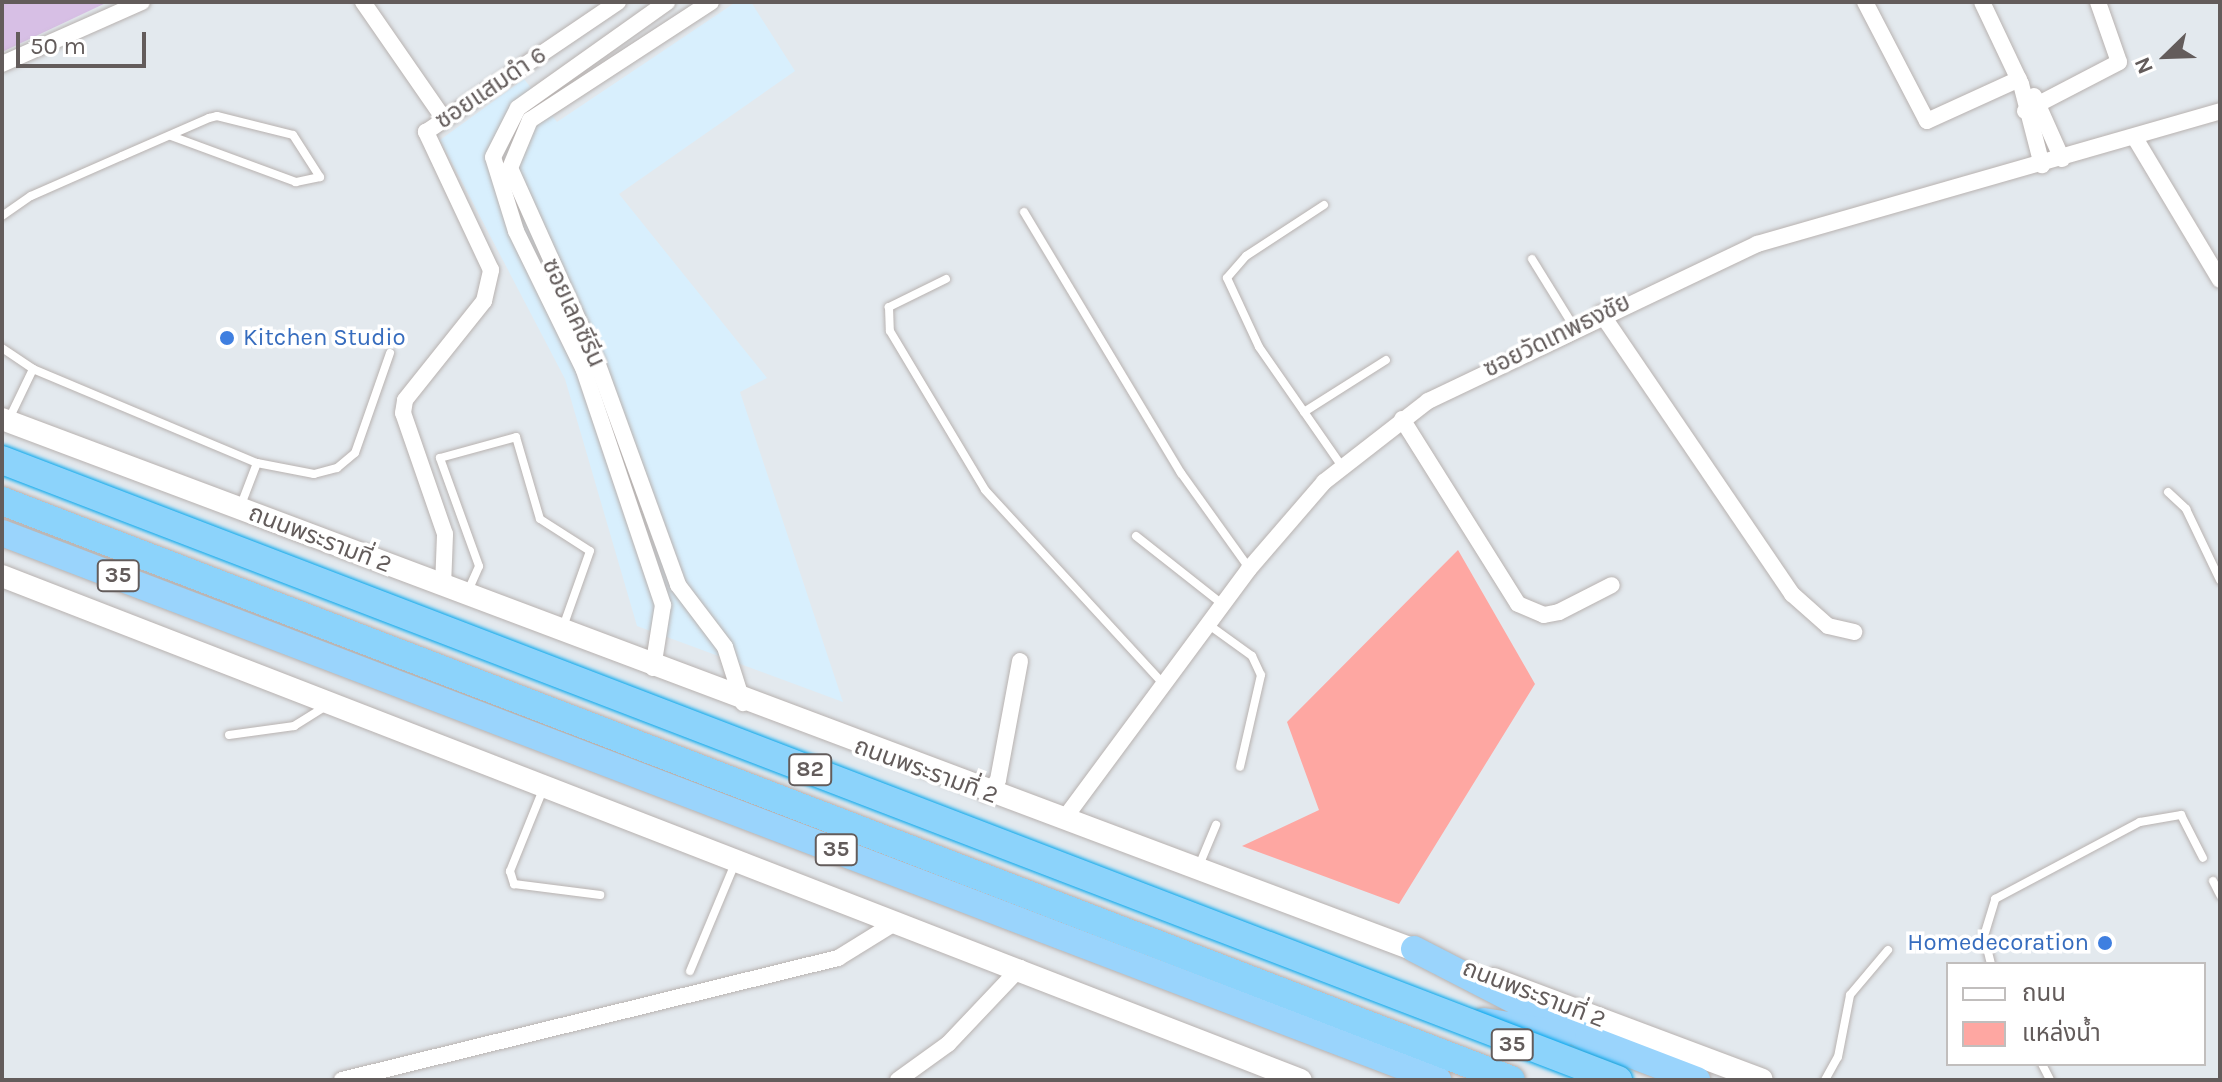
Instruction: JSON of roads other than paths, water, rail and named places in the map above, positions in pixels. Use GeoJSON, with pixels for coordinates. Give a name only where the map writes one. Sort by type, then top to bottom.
{"type":"FeatureCollection","features":[{"type":"Feature","properties":{"kind":"highway","name":"ถนนพระรามที่ 2"},"geometry":{"type":"LineString","coordinates":[[4,461],[1602,1080]]}},
{"type":"Feature","properties":{"kind":"highway","name":"82"},"geometry":{"type":"LineString","coordinates":[[4,461],[1618,1080]]}},
{"type":"Feature","properties":{"kind":"highway","name":"82"},"geometry":{"type":"LineString","coordinates":[[2,501],[1511,1080]]}},
{"type":"Feature","properties":{"kind":"highway","name":"35"},"geometry":{"type":"LineString","coordinates":[[2,533],[1438,1080]]}},
{"type":"Feature","properties":{"kind":"highway"},"geometry":{"type":"LineString","coordinates":[[1414,949],[1587,1038],[1697,1080]]}},
{"type":"Feature","properties":{"kind":"highway"},"geometry":{"type":"LineString","coordinates":[[1422,1011],[1587,1038]]}},
{"type":"Feature","properties":{"kind":"highway"},"geometry":{"type":"LineString","coordinates":[[1400,1066],[1425,1080]]}},
{"type":"Feature","properties":{"kind":"main road","name":"ถนนพระรามที่ 2"},"geometry":{"type":"LineString","coordinates":[[5,420],[743,703],[986,794],[1198,868],[1762,1080]]}},
{"type":"Feature","properties":{"kind":"main road","name":"35"},"geometry":{"type":"LineString","coordinates":[[2,576],[738,857],[1301,1080]]}},
{"type":"Feature","properties":{"kind":"street"},"geometry":{"type":"LineString","coordinates":[[2,64],[142,2]]}},
{"type":"Feature","properties":{"kind":"street"},"geometry":{"type":"LineString","coordinates":[[363,2],[444,119]]}},
{"type":"Feature","properties":{"kind":"street","name":"ซอยแสมดำ 6"},"geometry":{"type":"LineString","coordinates":[[443,587],[445,534],[408,431],[405,400],[491,283],[484,252],[426,143],[426,132],[618,2]]}},
{"type":"Feature","properties":{"kind":"street","name":"ซอยเลคซีรีน"},"geometry":{"type":"LineString","coordinates":[[653,668],[663,605],[590,366],[516,231],[493,157],[507,121],[544,86],[667,2]]}},
{"type":"Feature","properties":{"kind":"street","name":"ซอยเลคซีรีน"},"geometry":{"type":"LineString","coordinates":[[711,2],[556,101],[520,133],[510,168],[678,585],[725,647],[743,703]]}},
{"type":"Feature","properties":{"kind":"street"},"geometry":{"type":"LineString","coordinates":[[1865,2],[1927,121],[2020,82]]}},
{"type":"Feature","properties":{"kind":"street"},"geometry":{"type":"LineString","coordinates":[[1982,2],[2020,82],[2025,111],[2042,165]]}},
{"type":"Feature","properties":{"kind":"street"},"geometry":{"type":"LineString","coordinates":[[2025,111],[2119,62],[2098,2]]}},
{"type":"Feature","properties":{"kind":"street"},"geometry":{"type":"LineString","coordinates":[[2020,82],[2041,102],[2062,159]]}},
{"type":"Feature","properties":{"kind":"street"},"geometry":{"type":"LineString","coordinates":[[544,86],[556,101]]}},
{"type":"Feature","properties":{"kind":"street","name":"ซอยวัดเทพธงชัย"},"geometry":{"type":"LineString","coordinates":[[1064,819],[1249,569],[1341,465],[1402,419],[1601,313],[1757,244],[2042,165],[2220,111]]}},
{"type":"Feature","properties":{"kind":"street"},"geometry":{"type":"LineString","coordinates":[[2135,138],[2220,280]]}},
{"type":"Feature","properties":{"kind":"street"},"geometry":{"type":"LineString","coordinates":[[1601,313],[1792,594],[1828,626],[1854,632]]}},
{"type":"Feature","properties":{"kind":"street"},"geometry":{"type":"LineString","coordinates":[[1402,419],[1518,604],[1544,615],[1559,612],[1612,585]]}},
{"type":"Feature","properties":{"kind":"street"},"geometry":{"type":"LineString","coordinates":[[986,794],[998,780],[1020,661]]}},
{"type":"Feature","properties":{"kind":"street"},"geometry":{"type":"LineString","coordinates":[[347,1079],[838,958],[898,921]]}},
{"type":"Feature","properties":{"kind":"street"},"geometry":{"type":"LineString","coordinates":[[898,1080],[948,1044],[1020,968]]}},
{"type":"Feature","properties":{"kind":"lane"},"geometry":{"type":"LineString","coordinates":[[2,216],[31,196],[217,116],[283,131],[301,142],[320,177],[296,182],[171,136]]}},
{"type":"Feature","properties":{"kind":"lane"},"geometry":{"type":"LineString","coordinates":[[1324,205],[1246,256],[1227,278],[1236,309],[1341,465]]}},
{"type":"Feature","properties":{"kind":"lane"},"geometry":{"type":"LineString","coordinates":[[1024,212],[1181,473],[1249,569]]}},
{"type":"Feature","properties":{"kind":"lane"},"geometry":{"type":"LineString","coordinates":[[1532,259],[1574,327]]}},
{"type":"Feature","properties":{"kind":"lane"},"geometry":{"type":"LineString","coordinates":[[946,279],[889,307],[890,331],[985,490],[1164,685]]}},
{"type":"Feature","properties":{"kind":"lane"},"geometry":{"type":"LineString","coordinates":[[2,348],[33,369],[257,463],[314,474],[337,468],[355,453],[390,353]]}},
{"type":"Feature","properties":{"kind":"lane"},"geometry":{"type":"LineString","coordinates":[[1304,412],[1386,360]]}},
{"type":"Feature","properties":{"kind":"lane"},"geometry":{"type":"LineString","coordinates":[[5,420],[33,369]]}},
{"type":"Feature","properties":{"kind":"lane"},"geometry":{"type":"LineString","coordinates":[[465,595],[479,566],[440,458],[516,437],[540,519],[590,551],[561,632]]}},
{"type":"Feature","properties":{"kind":"lane"},"geometry":{"type":"LineString","coordinates":[[240,508],[257,463]]}},
{"type":"Feature","properties":{"kind":"lane"},"geometry":{"type":"LineString","coordinates":[[2168,492],[2186,509],[2220,580]]}},
{"type":"Feature","properties":{"kind":"lane"},"geometry":{"type":"LineString","coordinates":[[1136,536],[1223,605]]}},
{"type":"Feature","properties":{"kind":"lane"},"geometry":{"type":"LineString","coordinates":[[1209,625],[1252,656],[1261,675],[1240,767]]}},
{"type":"Feature","properties":{"kind":"lane"},"geometry":{"type":"LineString","coordinates":[[229,735],[294,726],[330,702]]}},
{"type":"Feature","properties":{"kind":"lane"},"geometry":{"type":"LineString","coordinates":[[546,783],[510,871],[514,884],[600,895]]}},
{"type":"Feature","properties":{"kind":"lane"},"geometry":{"type":"LineString","coordinates":[[1990,962],[1984,936],[1995,899],[2140,822],[2161,812],[2181,815],[2203,858]]}},
{"type":"Feature","properties":{"kind":"lane"},"geometry":{"type":"LineString","coordinates":[[1198,868],[1216,825]]}},
{"type":"Feature","properties":{"kind":"lane"},"geometry":{"type":"LineString","coordinates":[[690,971],[738,857]]}},
{"type":"Feature","properties":{"kind":"lane"},"geometry":{"type":"LineString","coordinates":[[2213,881],[2220,895]]}},
{"type":"Feature","properties":{"kind":"lane"},"geometry":{"type":"LineString","coordinates":[[1825,1080],[1838,1057],[1850,995],[1888,950]]}},
{"type":"Feature","properties":{"kind":"water"},"geometry":{"type":"Polygon","coordinates":[[[1458,550],[1535,684],[1399,904],[1242,846],[1319,810],[1287,722],[1458,550]]]}},
{"type":"Feature","properties":{"kind":"place","name":"Kitchen Studio"},"geometry":{"type":"Point","coordinates":[227,338]}},
{"type":"Feature","properties":{"kind":"place","name":"Homedecoration"},"geometry":{"type":"Point","coordinates":[2105,943]}}]}
